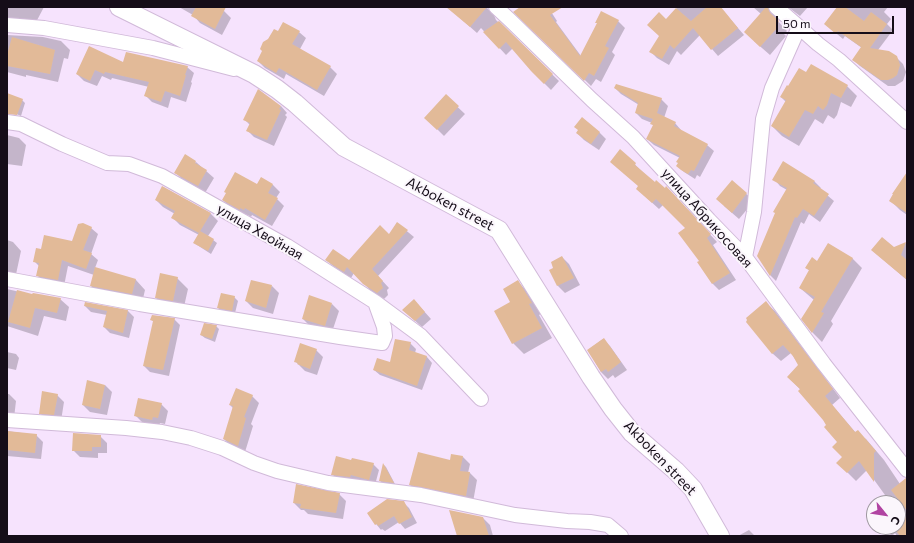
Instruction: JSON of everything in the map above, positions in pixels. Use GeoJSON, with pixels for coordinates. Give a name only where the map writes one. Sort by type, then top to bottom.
{"type":"FeatureCollection","features":[{"type":"Feature","properties":{"kind":"street","name":"Akboken street"},"geometry":{"type":"LineString","coordinates":[[119,7],[254,74],[277,89],[344,147],[499,230],[591,377],[613,409],[632,433],[676,471],[693,489],[720,536]]}},
{"type":"Feature","properties":{"kind":"street","name":"улица Абрикосовая"},"geometry":{"type":"LineString","coordinates":[[496,7],[512,21],[557,67],[633,137],[745,257],[824,364],[907,470]]}},
{"type":"Feature","properties":{"kind":"street"},"geometry":{"type":"LineString","coordinates":[[776,7],[818,44],[839,60],[907,122]]}},
{"type":"Feature","properties":{"kind":"street"},"geometry":{"type":"LineString","coordinates":[[7,25],[44,28],[153,48],[254,74]]}},
{"type":"Feature","properties":{"kind":"street"},"geometry":{"type":"LineString","coordinates":[[745,257],[754,212],[763,119],[772,88],[799,27]]}},
{"type":"Feature","properties":{"kind":"street","name":"улица Хвойная"},"geometry":{"type":"LineString","coordinates":[[7,122],[21,124],[62,144],[107,162],[129,164],[162,176],[287,246],[375,302],[421,336],[481,400]]}},
{"type":"Feature","properties":{"kind":"street"},"geometry":{"type":"LineString","coordinates":[[7,279],[140,304],[340,338],[382,343],[385,336],[375,302]]}},
{"type":"Feature","properties":{"kind":"street"},"geometry":{"type":"LineString","coordinates":[[7,420],[126,428],[162,432],[191,438],[222,448],[254,463],[284,473],[328,482],[421,495],[515,515],[608,525],[621,536]]}},
{"type":"Feature","properties":{"kind":"building"},"geometry":{"type":"Polygon","coordinates":[[[196,7],[226,7],[215,29],[191,16],[196,7]]]}},
{"type":"Feature","properties":{"kind":"building"},"geometry":{"type":"Polygon","coordinates":[[[446,7],[487,7],[470,27],[446,7]]]}},
{"type":"Feature","properties":{"kind":"building"},"geometry":{"type":"Polygon","coordinates":[[[520,7],[563,7],[550,15],[580,56],[597,23],[595,23],[601,11],[619,20],[605,46],[609,48],[594,76],[589,73],[584,81],[513,12],[520,7]]]}},
{"type":"Feature","properties":{"kind":"building"},"geometry":{"type":"Polygon","coordinates":[[[707,7],[721,7],[738,28],[711,50],[693,28],[674,49],[670,45],[662,59],[649,52],[659,36],[647,25],[659,12],[666,19],[676,8],[691,21],[707,7]]]}},
{"type":"Feature","properties":{"kind":"building"},"geometry":{"type":"Polygon","coordinates":[[[766,7],[768,7],[770,13],[779,21],[776,25],[778,27],[760,47],[744,32],[766,7]]]}},
{"type":"Feature","properties":{"kind":"building"},"geometry":{"type":"Polygon","coordinates":[[[837,7],[845,7],[864,21],[871,12],[887,24],[870,48],[889,51],[897,56],[900,65],[897,75],[888,80],[881,80],[852,60],[861,47],[838,31],[836,34],[824,24],[837,7]]]}},
{"type":"Feature","properties":{"kind":"building"},"geometry":{"type":"Polygon","coordinates":[[[499,21],[553,74],[544,84],[506,42],[499,49],[483,32],[499,21]]]}},
{"type":"Feature","properties":{"kind":"building"},"geometry":{"type":"Polygon","coordinates":[[[283,22],[300,31],[292,44],[331,66],[317,90],[279,68],[276,73],[257,61],[262,51],[260,49],[263,42],[268,39],[274,29],[278,31],[283,22]]]}},
{"type":"Feature","properties":{"kind":"building"},"geometry":{"type":"Polygon","coordinates":[[[12,37],[55,50],[50,74],[7,66],[7,55],[12,37]]]}},
{"type":"Feature","properties":{"kind":"building"},"geometry":{"type":"Polygon","coordinates":[[[89,46],[123,62],[126,52],[188,66],[180,96],[165,91],[161,102],[144,96],[149,82],[105,72],[104,74],[95,70],[90,81],[76,74],[89,46]]]}},
{"type":"Feature","properties":{"kind":"building"},"geometry":{"type":"Polygon","coordinates":[[[811,64],[848,85],[841,98],[831,93],[827,105],[823,110],[818,106],[813,114],[805,110],[789,137],[771,126],[786,100],[780,97],[787,85],[788,86],[799,68],[806,72],[811,64]]]}},
{"type":"Feature","properties":{"kind":"building"},"geometry":{"type":"Polygon","coordinates":[[[616,84],[662,98],[657,113],[676,122],[674,126],[708,144],[694,171],[691,170],[688,174],[681,170],[676,166],[678,163],[676,162],[680,156],[646,139],[653,125],[650,124],[653,119],[635,113],[638,103],[614,88],[616,84]]]}},
{"type":"Feature","properties":{"kind":"building"},"geometry":{"type":"Polygon","coordinates":[[[258,89],[281,106],[279,109],[281,110],[267,140],[246,131],[250,123],[243,120],[258,89]]]}},
{"type":"Feature","properties":{"kind":"building"},"geometry":{"type":"Polygon","coordinates":[[[7,93],[23,99],[17,115],[7,114],[7,93]]]}},
{"type":"Feature","properties":{"kind":"building"},"geometry":{"type":"Polygon","coordinates":[[[446,94],[459,106],[437,130],[424,118],[446,94]]]}},
{"type":"Feature","properties":{"kind":"building"},"geometry":{"type":"Polygon","coordinates":[[[582,117],[600,132],[591,144],[576,133],[578,130],[574,127],[582,117]]]}},
{"type":"Feature","properties":{"kind":"building"},"geometry":{"type":"Polygon","coordinates":[[[620,149],[636,163],[635,165],[655,182],[656,180],[665,188],[666,186],[711,234],[707,238],[730,273],[712,284],[697,262],[699,261],[678,233],[685,228],[656,199],[652,203],[636,189],[638,186],[610,162],[620,149]]]}},
{"type":"Feature","properties":{"kind":"building"},"geometry":{"type":"Polygon","coordinates":[[[185,154],[196,161],[195,163],[207,170],[198,186],[174,173],[185,154]]]}},
{"type":"Feature","properties":{"kind":"building"},"geometry":{"type":"Polygon","coordinates":[[[783,161],[815,181],[813,183],[829,194],[814,216],[803,209],[797,218],[795,217],[770,276],[757,256],[775,213],[773,212],[787,188],[772,180],[783,161]]]}},
{"type":"Feature","properties":{"kind":"building"},"geometry":{"type":"Polygon","coordinates":[[[235,172],[257,184],[261,177],[273,184],[268,193],[278,198],[265,220],[245,208],[244,210],[240,208],[240,210],[222,200],[226,193],[224,192],[235,172]]]}},
{"type":"Feature","properties":{"kind":"building"},"geometry":{"type":"Polygon","coordinates":[[[907,172],[907,213],[889,201],[907,172]]]}},
{"type":"Feature","properties":{"kind":"building"},"geometry":{"type":"Polygon","coordinates":[[[732,180],[747,193],[732,213],[716,199],[732,180]]]}},
{"type":"Feature","properties":{"kind":"building"},"geometry":{"type":"Polygon","coordinates":[[[162,186],[211,213],[199,233],[171,218],[175,211],[155,200],[162,186]]]}},
{"type":"Feature","properties":{"kind":"building"},"geometry":{"type":"Polygon","coordinates":[[[397,222],[408,230],[372,269],[383,281],[381,283],[383,288],[377,293],[363,284],[347,267],[344,272],[325,260],[333,249],[349,260],[380,225],[389,234],[397,222]]]}},
{"type":"Feature","properties":{"kind":"building"},"geometry":{"type":"Polygon","coordinates":[[[83,223],[92,227],[83,250],[92,253],[86,269],[62,260],[58,280],[36,276],[39,263],[33,262],[36,248],[41,249],[44,235],[72,241],[78,224],[83,223]]]}},
{"type":"Feature","properties":{"kind":"building"},"geometry":{"type":"Polygon","coordinates":[[[200,231],[214,239],[208,251],[193,243],[200,231]]]}},
{"type":"Feature","properties":{"kind":"building"},"geometry":{"type":"Polygon","coordinates":[[[882,237],[894,247],[906,242],[901,255],[907,260],[907,280],[871,250],[882,237]]]}},
{"type":"Feature","properties":{"kind":"building"},"geometry":{"type":"Polygon","coordinates":[[[828,243],[853,258],[821,312],[824,313],[812,333],[801,319],[815,297],[799,288],[809,270],[805,268],[812,257],[817,261],[828,243]]]}},
{"type":"Feature","properties":{"kind":"building"},"geometry":{"type":"Polygon","coordinates":[[[562,256],[574,278],[557,286],[549,270],[553,268],[551,262],[562,256]]]}},
{"type":"Feature","properties":{"kind":"building"},"geometry":{"type":"Polygon","coordinates":[[[95,267],[136,279],[132,294],[90,286],[95,267]]]}},
{"type":"Feature","properties":{"kind":"building"},"geometry":{"type":"Polygon","coordinates":[[[160,273],[178,277],[173,301],[155,298],[160,273]]]}},
{"type":"Feature","properties":{"kind":"building"},"geometry":{"type":"Polygon","coordinates":[[[251,280],[272,285],[266,308],[245,301],[251,280]]]}},
{"type":"Feature","properties":{"kind":"building"},"geometry":{"type":"Polygon","coordinates":[[[518,280],[532,303],[529,304],[542,328],[512,344],[494,311],[510,302],[503,289],[518,280]]]}},
{"type":"Feature","properties":{"kind":"building"},"geometry":{"type":"Polygon","coordinates":[[[17,290],[32,294],[61,298],[57,313],[35,308],[30,328],[8,322],[17,290]]]}},
{"type":"Feature","properties":{"kind":"building"},"geometry":{"type":"Polygon","coordinates":[[[221,293],[235,296],[232,311],[217,308],[221,293]]]}},
{"type":"Feature","properties":{"kind":"building"},"geometry":{"type":"Polygon","coordinates":[[[309,295],[332,303],[325,326],[302,319],[309,295]]]}},
{"type":"Feature","properties":{"kind":"building"},"geometry":{"type":"Polygon","coordinates":[[[414,299],[425,312],[415,321],[402,310],[414,299]]]}},
{"type":"Feature","properties":{"kind":"building"},"geometry":{"type":"Polygon","coordinates":[[[766,301],[833,389],[825,396],[855,432],[858,430],[876,451],[874,453],[874,482],[859,461],[847,473],[836,463],[842,457],[832,447],[837,442],[824,427],[826,425],[823,420],[798,391],[800,389],[787,377],[798,365],[793,356],[783,345],[772,354],[746,322],[746,318],[766,301]]]}},
{"type":"Feature","properties":{"kind":"building"},"geometry":{"type":"Polygon","coordinates":[[[85,302],[128,310],[123,333],[103,327],[107,311],[84,306],[85,302]]]}},
{"type":"Feature","properties":{"kind":"building"},"geometry":{"type":"Polygon","coordinates":[[[152,315],[175,318],[163,370],[143,366],[153,321],[150,320],[152,315]]]}},
{"type":"Feature","properties":{"kind":"building"},"geometry":{"type":"Polygon","coordinates":[[[204,323],[217,325],[212,339],[200,335],[204,323]]]}},
{"type":"Feature","properties":{"kind":"building"},"geometry":{"type":"Polygon","coordinates":[[[604,338],[621,362],[608,372],[606,369],[601,372],[587,350],[604,338]]]}},
{"type":"Feature","properties":{"kind":"building"},"geometry":{"type":"Polygon","coordinates":[[[395,339],[411,342],[409,350],[427,356],[417,386],[373,370],[377,358],[390,362],[395,339]]]}},
{"type":"Feature","properties":{"kind":"building"},"geometry":{"type":"Polygon","coordinates":[[[300,343],[317,349],[310,369],[294,362],[300,343]]]}},
{"type":"Feature","properties":{"kind":"building"},"geometry":{"type":"Polygon","coordinates":[[[87,380],[105,385],[100,409],[82,405],[87,380]]]}},
{"type":"Feature","properties":{"kind":"building"},"geometry":{"type":"Polygon","coordinates":[[[236,388],[253,395],[244,417],[246,418],[238,446],[223,439],[233,406],[229,405],[236,388]]]}},
{"type":"Feature","properties":{"kind":"building"},"geometry":{"type":"Polygon","coordinates":[[[42,391],[58,394],[54,415],[39,414],[42,391]]]}},
{"type":"Feature","properties":{"kind":"building"},"geometry":{"type":"Polygon","coordinates":[[[138,398],[162,403],[158,418],[153,417],[152,420],[134,416],[138,398]]]}},
{"type":"Feature","properties":{"kind":"building"},"geometry":{"type":"Polygon","coordinates":[[[7,431],[37,434],[35,453],[7,450],[7,431]]]}},
{"type":"Feature","properties":{"kind":"building"},"geometry":{"type":"Polygon","coordinates":[[[73,433],[101,435],[101,447],[92,447],[92,451],[72,451],[73,433]]]}},
{"type":"Feature","properties":{"kind":"building"},"geometry":{"type":"Polygon","coordinates":[[[418,452],[450,460],[451,454],[463,456],[460,471],[470,472],[466,496],[409,485],[418,452]]]}},
{"type":"Feature","properties":{"kind":"building"},"geometry":{"type":"Polygon","coordinates":[[[336,456],[351,460],[352,458],[374,463],[369,480],[351,475],[350,477],[331,475],[336,456]]]}},
{"type":"Feature","properties":{"kind":"building"},"geometry":{"type":"Polygon","coordinates":[[[383,463],[394,483],[379,481],[383,463]]]}},
{"type":"Feature","properties":{"kind":"building"},"geometry":{"type":"Polygon","coordinates":[[[907,478],[907,511],[906,495],[895,495],[891,490],[907,478]]]}},
{"type":"Feature","properties":{"kind":"building"},"geometry":{"type":"Polygon","coordinates":[[[296,484],[340,493],[336,513],[300,508],[301,504],[293,503],[296,484]]]}},
{"type":"Feature","properties":{"kind":"building"},"geometry":{"type":"Polygon","coordinates":[[[387,499],[404,501],[412,517],[399,524],[394,516],[378,526],[377,524],[375,525],[367,513],[387,499]]]}},
{"type":"Feature","properties":{"kind":"building"},"geometry":{"type":"Polygon","coordinates":[[[449,510],[483,517],[489,536],[457,536],[449,510]]]}},
{"type":"Feature","properties":{"kind":"building"},"geometry":{"type":"Polygon","coordinates":[[[907,515],[907,536],[900,536],[899,535],[906,535],[907,515]]]}}]}
